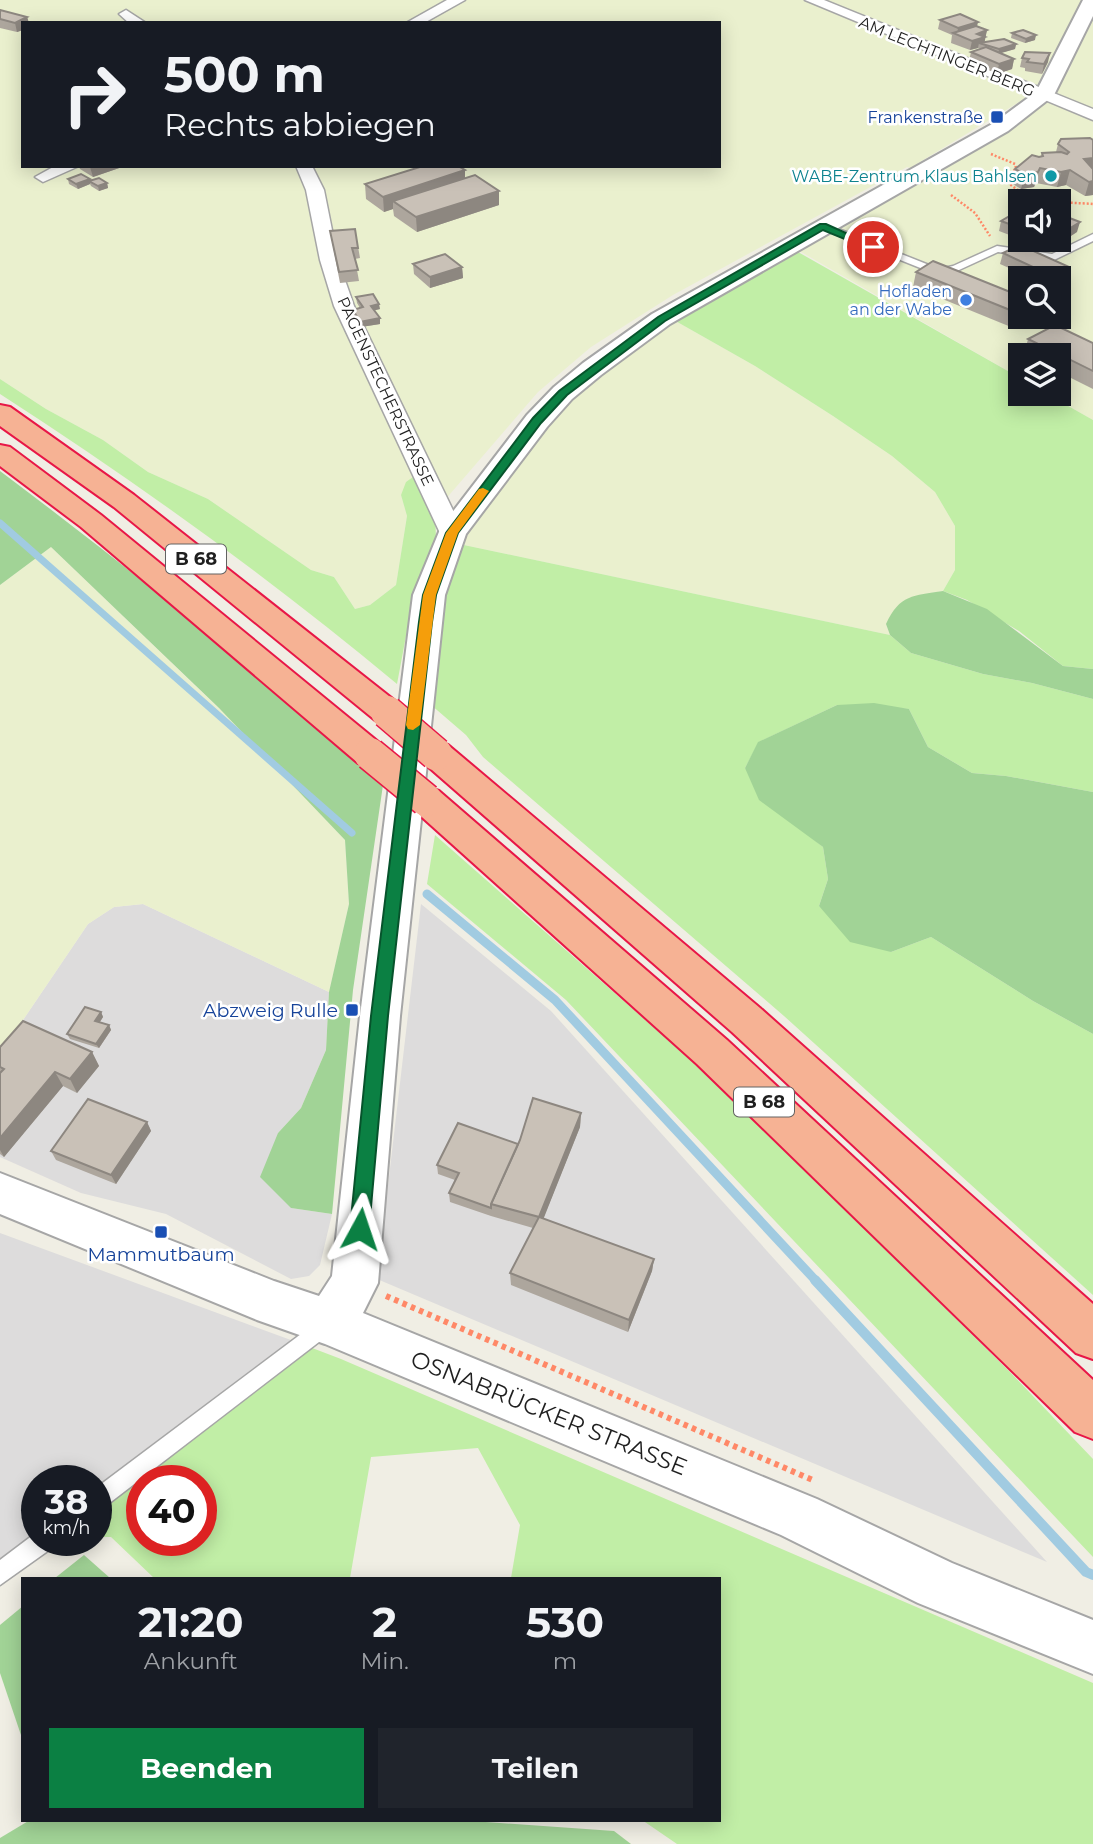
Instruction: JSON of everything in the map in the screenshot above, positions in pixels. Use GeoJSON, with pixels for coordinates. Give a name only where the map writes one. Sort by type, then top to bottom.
{"type":"FeatureCollection","features":[{"type":"Feature","properties":{"kind":"highway","name":"B 68"},"geometry":{"type":"LineString","coordinates":[[0,413],[124,501],[387,712],[746,1020],[1093,1336]]}},
{"type":"Feature","properties":{"kind":"highway","name":"B 68"},"geometry":{"type":"LineString","coordinates":[[0,453],[92,521],[426,800],[712,1052],[1093,1414]]}},
{"type":"Feature","properties":{"kind":"street"},"geometry":{"type":"LineString","coordinates":[[417,21],[458,0]]}},
{"type":"Feature","properties":{"kind":"street","name":"AM LECHTINGER BERG"},"geometry":{"type":"LineString","coordinates":[[812,0],[1044,95]]}},
{"type":"Feature","properties":{"kind":"street"},"geometry":{"type":"LineString","coordinates":[[329,1322],[355,1283],[380,1016],[429,595],[452,533],[537,421],[563,393],[662,319],[1001,127],[1044,95],[1092,0]]}},
{"type":"Feature","properties":{"kind":"street"},"geometry":{"type":"LineString","coordinates":[[126,14],[136,21]]}},
{"type":"Feature","properties":{"kind":"street"},"geometry":{"type":"LineString","coordinates":[[1044,95],[1093,115]]}},
{"type":"Feature","properties":{"kind":"street"},"geometry":{"type":"LineString","coordinates":[[43,177],[66,168]]}},
{"type":"Feature","properties":{"kind":"street","name":"PAGENSTECHERSTRASSE"},"geometry":{"type":"LineString","coordinates":[[305,168],[315,190],[329,260],[344,306],[452,533]]}},
{"type":"Feature","properties":{"kind":"street","name":"OSNABRÜCKER STRASSE"},"geometry":{"type":"LineString","coordinates":[[0,1193],[274,1304],[329,1322],[799,1517],[937,1584],[1093,1647]]}},
{"type":"Feature","properties":{"kind":"lane"},"geometry":{"type":"LineString","coordinates":[[823,226],[938,272],[956,268],[998,249],[1054,257],[1093,237]]}},
{"type":"Feature","properties":{"kind":"lane"},"geometry":{"type":"LineString","coordinates":[[112,1489],[329,1322]]}},
{"type":"Feature","properties":{"kind":"lane"},"geometry":{"type":"LineString","coordinates":[[0,1574],[23,1556]]}},
{"type":"Feature","properties":{"kind":"path"},"geometry":{"type":"LineString","coordinates":[[967,146],[1026,166]]}},
{"type":"Feature","properties":{"kind":"path"},"geometry":{"type":"LineString","coordinates":[[1015,164],[1016,168],[1006,180],[1015,189],[1045,199],[1093,204]]}},
{"type":"Feature","properties":{"kind":"path"},"geometry":{"type":"LineString","coordinates":[[951,195],[975,213],[998,249]]}},
{"type":"Feature","properties":{"kind":"shaded area"},"geometry":{"type":"Polygon","coordinates":[[[143,904],[329,992],[326,1050],[301,1108],[278,1133],[291,1208],[332,1214],[320,1265],[309,1276],[291,1279],[166,1214],[81,1193],[0,1157],[0,1054],[88,924],[114,907],[143,904]]]}},
{"type":"Feature","properties":{"kind":"shaded area"},"geometry":{"type":"Polygon","coordinates":[[[421,904],[551,1011],[1047,1562],[377,1279],[421,904]]]}},
{"type":"Feature","properties":{"kind":"shaded area"},"geometry":{"type":"Polygon","coordinates":[[[0,1233],[299,1343],[142,1465],[126,1465],[126,1478],[112,1489],[112,1465],[21,1465],[21,1555],[0,1574],[0,1233]]]}},
{"type":"Feature","properties":{"kind":"green space"},"geometry":{"type":"Polygon","coordinates":[[[0,0],[1082,0],[1047,73],[1031,95],[910,168],[907,167],[673,295],[591,347],[538,392],[444,501],[419,477],[401,495],[407,516],[396,585],[370,605],[355,609],[334,577],[311,570],[208,499],[148,472],[103,440],[46,409],[0,379],[0,0]]]}},
{"type":"Feature","properties":{"kind":"green space"},"geometry":{"type":"Polygon","coordinates":[[[1093,0],[1093,420],[1068,406],[1071,406],[1071,343],[1008,343],[1008,371],[789,245],[1044,95],[1070,69],[1079,26],[1093,0]]]}},
{"type":"Feature","properties":{"kind":"green space"},"geometry":{"type":"Polygon","coordinates":[[[791,248],[1008,371],[1008,406],[1068,406],[1093,420],[1093,669],[1063,666],[1019,631],[967,600],[943,591],[955,570],[955,526],[935,492],[892,456],[833,416],[755,366],[672,319],[791,248]]]}},
{"type":"Feature","properties":{"kind":"green space"},"geometry":{"type":"Polygon","coordinates":[[[672,319],[755,366],[833,416],[892,456],[935,492],[955,526],[955,570],[943,591],[920,595],[886,624],[890,635],[459,544],[471,523],[566,400],[672,319]]]}},
{"type":"Feature","properties":{"kind":"green space"},"geometry":{"type":"Polygon","coordinates":[[[0,379],[46,409],[103,440],[148,472],[208,499],[311,570],[334,577],[355,609],[370,605],[396,585],[407,516],[401,495],[406,482],[413,477],[419,477],[435,510],[436,539],[412,604],[397,684],[203,533],[0,394],[0,379]]]}},
{"type":"Feature","properties":{"kind":"green space"},"geometry":{"type":"Polygon","coordinates":[[[0,471],[195,624],[383,785],[353,990],[332,1214],[291,1208],[260,1177],[278,1133],[301,1108],[326,1050],[329,992],[349,904],[345,840],[219,708],[51,547],[0,585],[0,471]]]}},
{"type":"Feature","properties":{"kind":"green space"},"geometry":{"type":"Polygon","coordinates":[[[459,544],[890,635],[911,653],[983,674],[1093,699],[1093,792],[1006,776],[972,773],[928,747],[909,709],[837,705],[759,742],[745,768],[797,826],[823,847],[828,879],[819,906],[891,952],[931,937],[1033,1001],[1093,1034],[1093,1295],[784,1016],[483,757],[466,735],[423,698],[439,592],[459,544]]]}},
{"type":"Feature","properties":{"kind":"green space"},"geometry":{"type":"Polygon","coordinates":[[[51,547],[230,719],[345,840],[349,904],[329,992],[143,904],[114,907],[88,924],[0,1054],[0,585],[51,547]]]}},
{"type":"Feature","properties":{"kind":"green space"},"geometry":{"type":"Polygon","coordinates":[[[943,591],[987,609],[1063,666],[1093,669],[1093,699],[983,674],[911,653],[890,635],[886,624],[891,614],[908,598],[943,591]]]}},
{"type":"Feature","properties":{"kind":"green space"},"geometry":{"type":"Polygon","coordinates":[[[874,703],[909,709],[928,747],[972,773],[1006,776],[1093,792],[1093,1034],[1033,1001],[931,937],[891,952],[850,942],[819,906],[828,879],[823,847],[759,800],[745,768],[758,742],[837,705],[874,703]]]}},
{"type":"Feature","properties":{"kind":"green space"},"geometry":{"type":"Polygon","coordinates":[[[435,835],[709,1076],[1010,1372],[1093,1459],[1093,1557],[566,1000],[427,884],[435,835]]]}},
{"type":"Feature","properties":{"kind":"green space"},"geometry":{"type":"Polygon","coordinates":[[[299,1343],[1093,1683],[1093,1844],[677,1844],[645,1822],[721,1822],[721,1577],[511,1577],[520,1525],[478,1448],[371,1457],[350,1577],[153,1577],[131,1556],[217,1556],[217,1465],[142,1465],[299,1343]]]}},
{"type":"Feature","properties":{"kind":"green space"},"geometry":{"type":"Polygon","coordinates":[[[126,1478],[126,1551],[112,1538],[112,1489],[126,1478]]]}},
{"type":"Feature","properties":{"kind":"green space"},"geometry":{"type":"Polygon","coordinates":[[[85,1556],[109,1577],[56,1577],[85,1556]]]}},
{"type":"Feature","properties":{"kind":"green space"},"geometry":{"type":"Polygon","coordinates":[[[21,1608],[21,1735],[0,1673],[0,1625],[21,1608]]]}},
{"type":"Feature","properties":{"kind":"green space"},"geometry":{"type":"Polygon","coordinates":[[[27,1822],[486,1822],[614,1831],[631,1844],[0,1844],[0,1838],[27,1822]]]}},
{"type":"Feature","properties":{"kind":"building"},"geometry":{"type":"Polygon","coordinates":[[[0,10],[27,17],[15,23],[0,19],[0,10]]]}},
{"type":"Feature","properties":{"kind":"building"},"geometry":{"type":"Polygon","coordinates":[[[960,14],[978,22],[958,28],[940,20],[960,14]]]}},
{"type":"Feature","properties":{"kind":"building"},"geometry":{"type":"Polygon","coordinates":[[[976,26],[987,30],[977,34],[985,37],[972,41],[953,33],[976,26]]]}},
{"type":"Feature","properties":{"kind":"building"},"geometry":{"type":"Polygon","coordinates":[[[1023,30],[1036,35],[1026,39],[1012,33],[1023,30]]]}},
{"type":"Feature","properties":{"kind":"building"},"geometry":{"type":"Polygon","coordinates":[[[1004,39],[1016,44],[999,49],[979,43],[1004,39]]]}},
{"type":"Feature","properties":{"kind":"building"},"geometry":{"type":"Polygon","coordinates":[[[986,47],[1014,59],[999,64],[971,52],[986,47]]]}},
{"type":"Feature","properties":{"kind":"building"},"geometry":{"type":"Polygon","coordinates":[[[1025,52],[1050,53],[1044,64],[1027,62],[1029,59],[1022,58],[1025,52]]]}},
{"type":"Feature","properties":{"kind":"building"},"geometry":{"type":"Polygon","coordinates":[[[1061,139],[1093,140],[1093,158],[1084,159],[1093,169],[1093,181],[1089,182],[1070,170],[1061,172],[1040,168],[1038,172],[1025,174],[1015,169],[1032,155],[1039,157],[1043,156],[1042,153],[1067,154],[1069,152],[1058,144],[1061,139]]]}},
{"type":"Feature","properties":{"kind":"building"},"geometry":{"type":"Polygon","coordinates":[[[417,168],[465,170],[383,197],[365,184],[417,168]]]}},
{"type":"Feature","properties":{"kind":"building"},"geometry":{"type":"Polygon","coordinates":[[[81,174],[90,179],[76,184],[68,179],[81,174]]]}},
{"type":"Feature","properties":{"kind":"building"},"geometry":{"type":"Polygon","coordinates":[[[475,175],[499,191],[416,217],[393,201],[475,175]]]}},
{"type":"Feature","properties":{"kind":"building"},"geometry":{"type":"Polygon","coordinates":[[[99,178],[107,183],[98,186],[89,181],[99,178]]]}},
{"type":"Feature","properties":{"kind":"building"},"geometry":{"type":"Polygon","coordinates":[[[1071,219],[1080,222],[1071,228],[1071,219]]]}},
{"type":"Feature","properties":{"kind":"building"},"geometry":{"type":"Polygon","coordinates":[[[355,229],[358,248],[352,248],[358,270],[339,272],[330,231],[355,229]]]}},
{"type":"Feature","properties":{"kind":"building"},"geometry":{"type":"Polygon","coordinates":[[[1008,251],[1036,252],[1067,266],[1031,266],[1003,253],[1008,251]]]}},
{"type":"Feature","properties":{"kind":"building"},"geometry":{"type":"Polygon","coordinates":[[[445,254],[462,267],[430,277],[413,264],[445,254]]]}},
{"type":"Feature","properties":{"kind":"building"},"geometry":{"type":"Polygon","coordinates":[[[933,261],[1008,291],[1008,309],[916,272],[933,261]]]}},
{"type":"Feature","properties":{"kind":"building"},"geometry":{"type":"Polygon","coordinates":[[[373,294],[379,304],[371,306],[380,318],[360,322],[353,310],[363,307],[356,297],[373,294]]]}},
{"type":"Feature","properties":{"kind":"building"},"geometry":{"type":"Polygon","coordinates":[[[1047,329],[1063,329],[1093,343],[1093,371],[1071,360],[1071,343],[1036,343],[1028,339],[1047,329]]]}},
{"type":"Feature","properties":{"kind":"building"},"geometry":{"type":"Polygon","coordinates":[[[85,1007],[101,1012],[95,1021],[109,1025],[96,1044],[67,1034],[85,1007]]]}},
{"type":"Feature","properties":{"kind":"building"},"geometry":{"type":"Polygon","coordinates":[[[23,1021],[92,1052],[70,1079],[55,1072],[0,1138],[0,1073],[4,1069],[0,1067],[0,1047],[23,1021]]]}},
{"type":"Feature","properties":{"kind":"building"},"geometry":{"type":"Polygon","coordinates":[[[533,1098],[581,1113],[539,1217],[491,1204],[520,1140],[533,1098]]]}},
{"type":"Feature","properties":{"kind":"building"},"geometry":{"type":"Polygon","coordinates":[[[88,1099],[147,1122],[111,1175],[51,1151],[88,1099]]]}},
{"type":"Feature","properties":{"kind":"building"},"geometry":{"type":"Polygon","coordinates":[[[458,1123],[518,1144],[491,1208],[449,1193],[459,1173],[437,1165],[458,1123]]]}},
{"type":"Feature","properties":{"kind":"building"},"geometry":{"type":"Polygon","coordinates":[[[539,1217],[654,1259],[629,1320],[510,1273],[539,1217]]]}},
{"type":"Feature","properties":{"kind":"waterway"},"geometry":{"type":"LineString","coordinates":[[0,523],[352,833]]}},
{"type":"Feature","properties":{"kind":"waterway"},"geometry":{"type":"LineString","coordinates":[[427,894],[555,1000],[817,1282]]}},
{"type":"Feature","properties":{"kind":"waterway"},"geometry":{"type":"LineString","coordinates":[[815,1280],[1086,1572],[1093,1575]]}},
{"type":"Feature","properties":{"kind":"slow traffic"},"geometry":{"type":"LineString","coordinates":[[413,725],[429,595],[452,533],[483,491]]}},
{"type":"Feature","properties":{"kind":"place","name":"Frankenstraße"},"geometry":{"type":"Point","coordinates":[997,117]}},
{"type":"Feature","properties":{"kind":"place","name":"WABE-Zentrum Klaus Bahlsen"},"geometry":{"type":"Point","coordinates":[1051,176]}},
{"type":"Feature","properties":{"kind":"place","name":"Hofladen an der Wabe"},"geometry":{"type":"Point","coordinates":[966,300]}},
{"type":"Feature","properties":{"kind":"place","name":"Abzweig Rulle"},"geometry":{"type":"Point","coordinates":[352,1010]}},
{"type":"Feature","properties":{"kind":"place","name":"Mammutbaum"},"geometry":{"type":"Point","coordinates":[161,1232]}},
{"type":"Feature","properties":{"kind":"route"},"geometry":{"type":"LineString","coordinates":[[360,1229],[380,1016],[429,595],[452,533],[537,421],[563,393],[662,319],[823,226],[873,247]]}}]}
